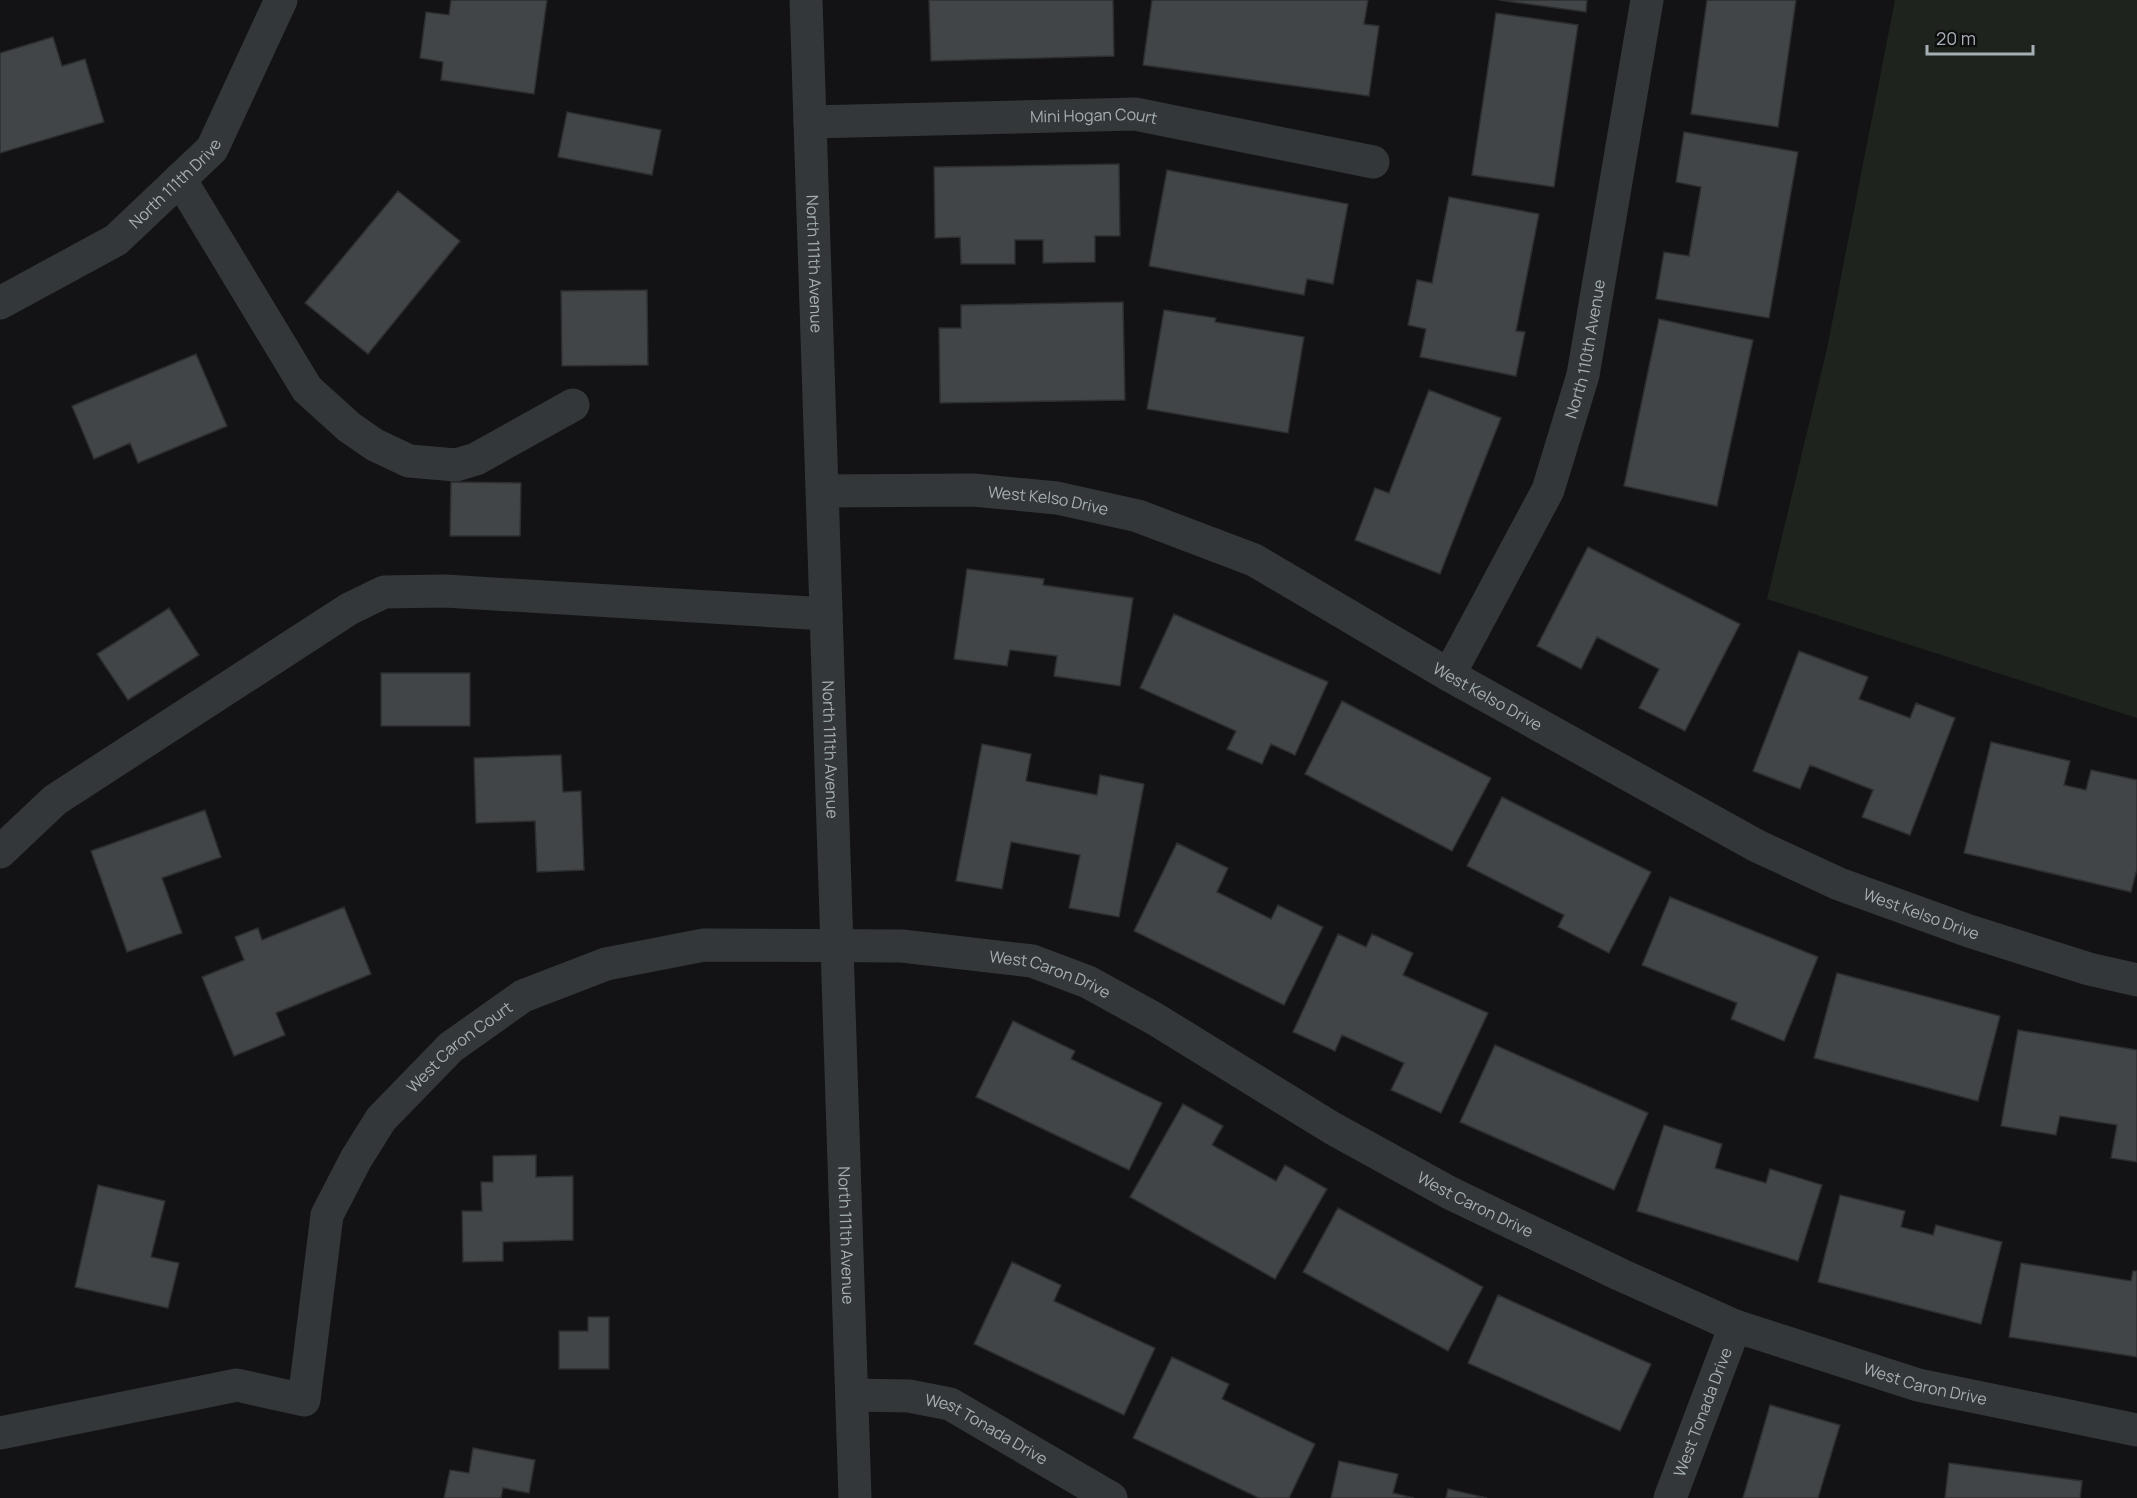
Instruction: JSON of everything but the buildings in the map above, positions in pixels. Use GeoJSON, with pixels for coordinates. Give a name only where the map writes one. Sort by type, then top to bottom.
{"type":"FeatureCollection","features":[{"type":"Feature","properties":{"kind":"street","name":"North 111th Drive"},"geometry":{"type":"LineString","coordinates":[[0,303],[116,240],[212,149],[281,0]]}},
{"type":"Feature","properties":{"kind":"street","name":"North 111th Avenue"},"geometry":{"type":"LineString","coordinates":[[806,0],[824,491],[855,1498]]}},
{"type":"Feature","properties":{"kind":"street","name":"North 110th Avenue"},"geometry":{"type":"LineString","coordinates":[[1449,675],[1548,490],[1567,435],[1583,375],[1647,0]]}},
{"type":"Feature","properties":{"kind":"street","name":"Mini Hogan Court"},"geometry":{"type":"LineString","coordinates":[[810,122],[1135,114],[1373,162]]}},
{"type":"Feature","properties":{"kind":"street"},"geometry":{"type":"LineString","coordinates":[[180,179],[307,389],[349,427],[375,445],[409,461],[456,465],[476,459],[573,405]]}},
{"type":"Feature","properties":{"kind":"street","name":"West Kelso Drive"},"geometry":{"type":"LineString","coordinates":[[824,491],[973,490],[1057,498],[1138,516],[1254,560],[1449,675],[1757,846],[1839,884],[1969,932],[2089,969],[2137,980]]}},
{"type":"Feature","properties":{"kind":"street"},"geometry":{"type":"LineString","coordinates":[[0,852],[56,800],[349,609],[384,592],[445,591],[826,614]]}},
{"type":"Feature","properties":{"kind":"street","name":"West Caron Court"},"geometry":{"type":"LineString","coordinates":[[0,1433],[237,1384],[304,1401],[327,1215],[356,1159],[381,1119],[451,1047],[523,996],[606,964],[704,945],[837,946]]}},
{"type":"Feature","properties":{"kind":"street","name":"West Caron Drive"},"geometry":{"type":"LineString","coordinates":[[837,946],[902,946],[969,951],[1032,961],[1088,982],[1155,1019],[1332,1128],[1450,1192],[1621,1275],[1735,1326],[1918,1384],[2137,1430]]}},
{"type":"Feature","properties":{"kind":"street","name":"West Tonada Drive"},"geometry":{"type":"LineString","coordinates":[[1670,1498],[1735,1326]]}},
{"type":"Feature","properties":{"kind":"street","name":"West Tonada Drive"},"geometry":{"type":"LineString","coordinates":[[852,1395],[909,1396],[950,1404],[1111,1498]]}},
{"type":"Feature","properties":{"kind":"shaded area"},"geometry":{"type":"Polygon","coordinates":[[[1895,0],[2137,0],[2137,718],[1767,599],[1827,349],[1895,0]]]}}]}
